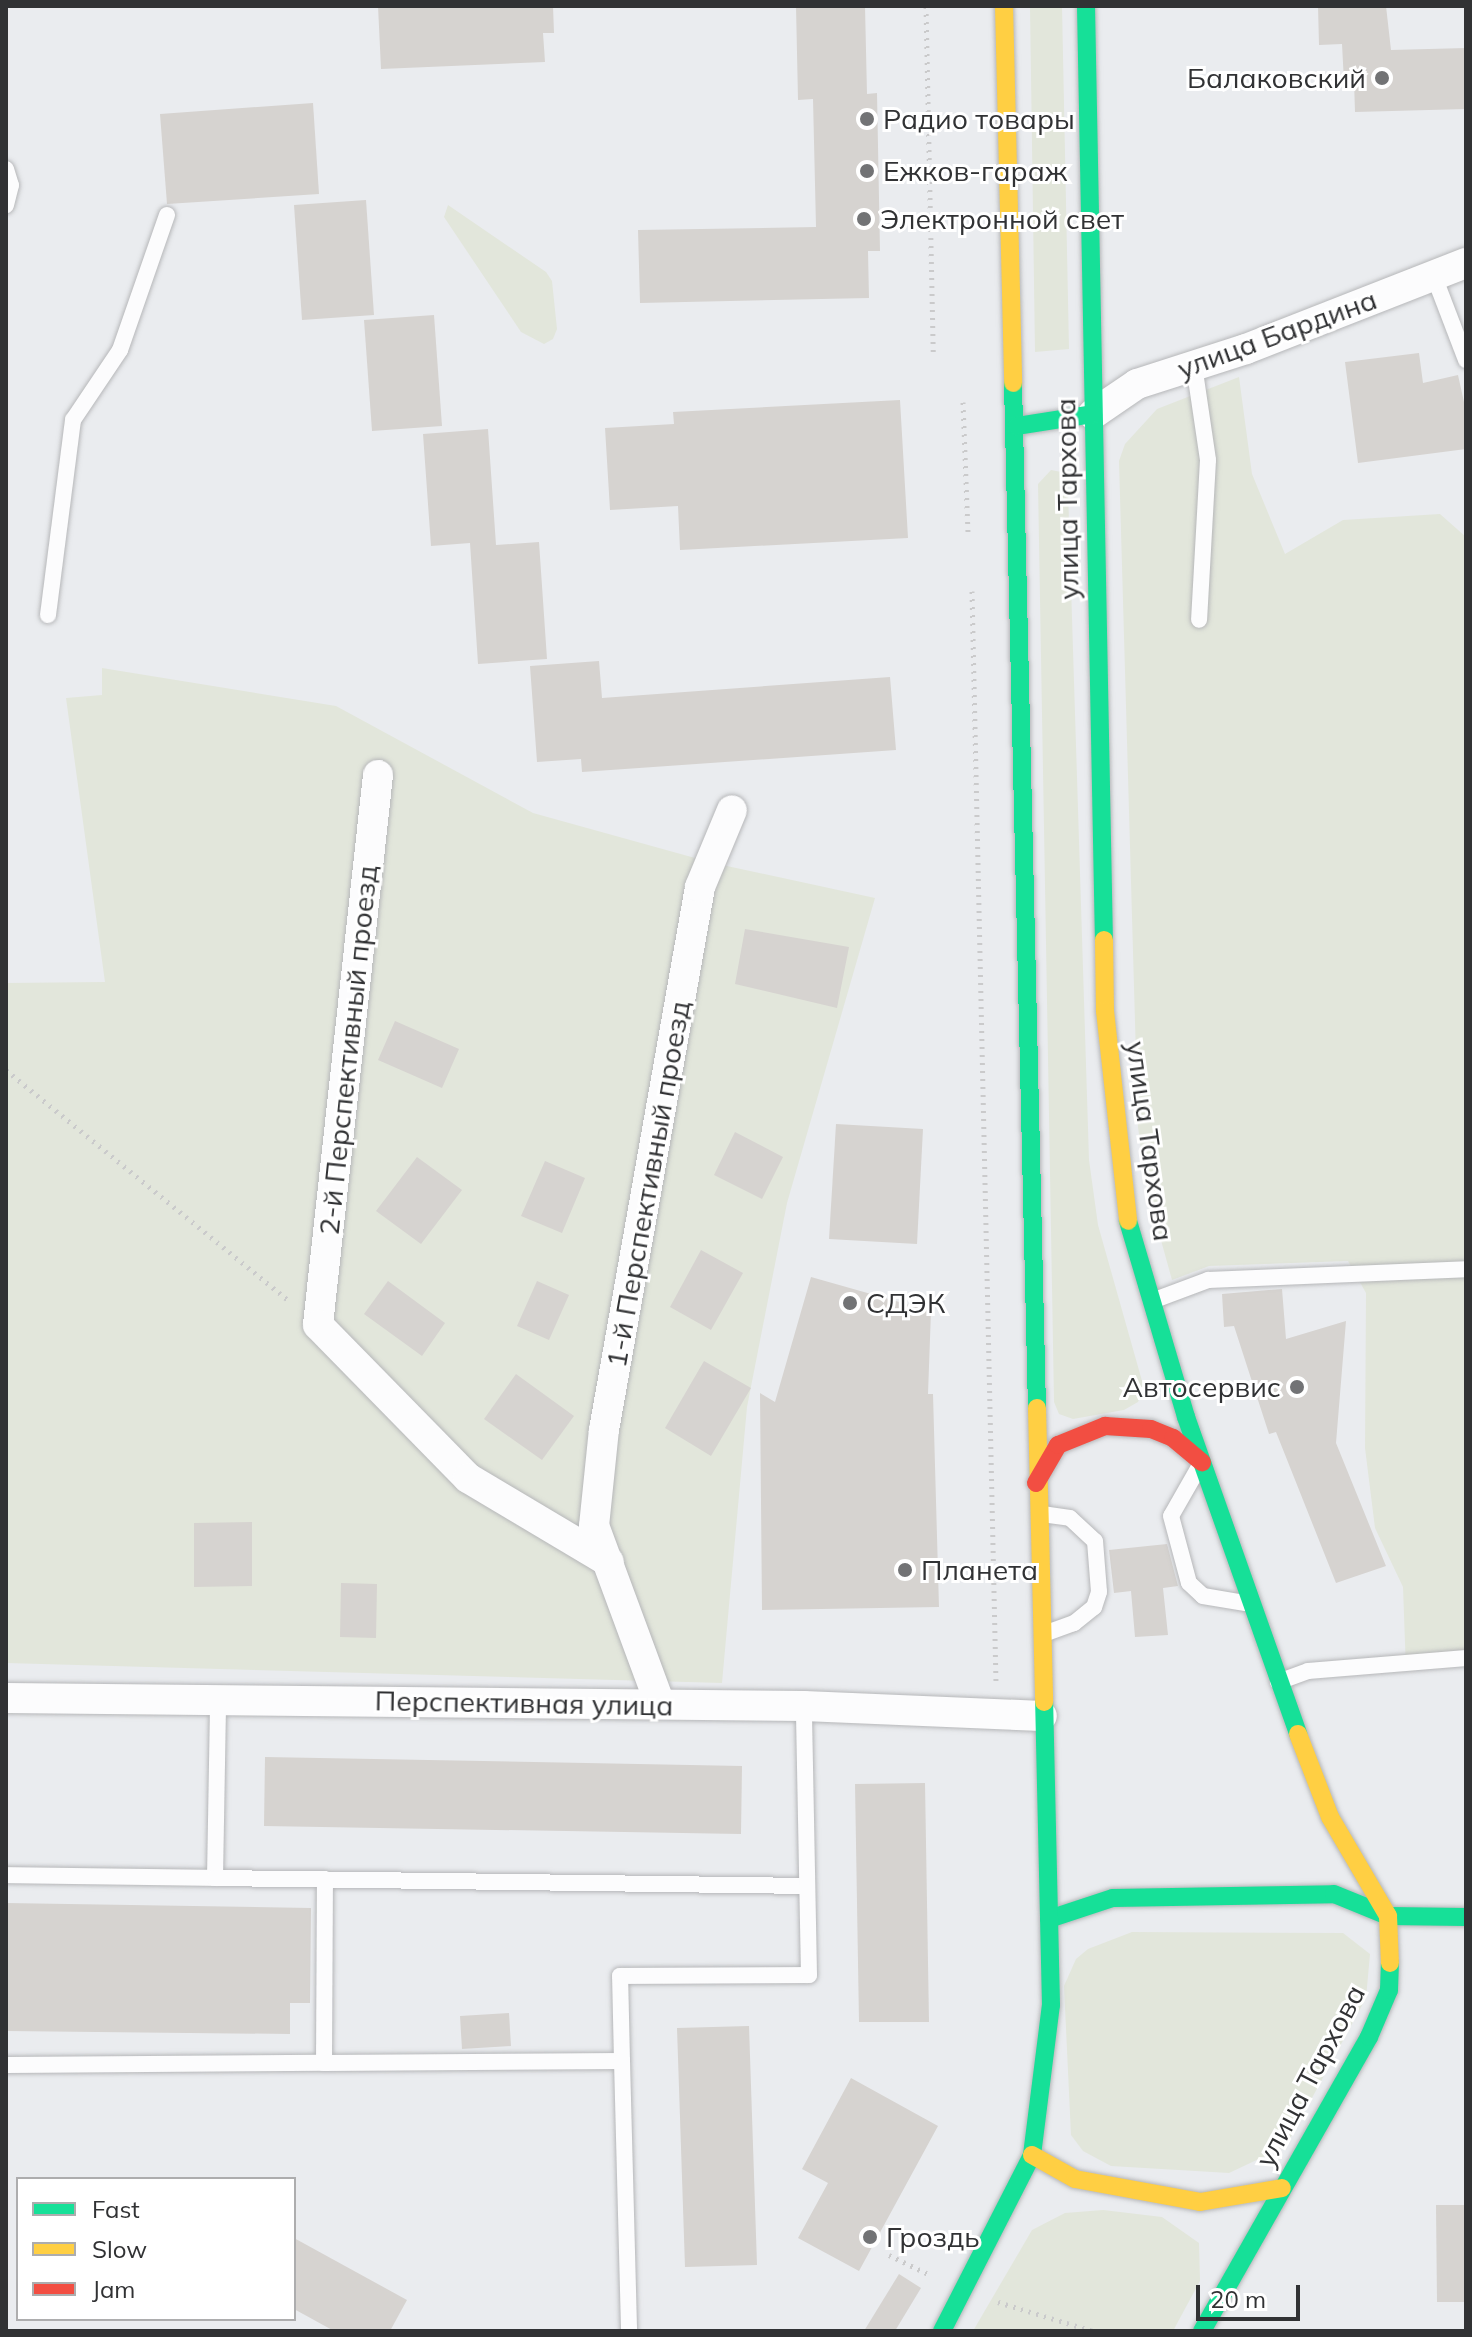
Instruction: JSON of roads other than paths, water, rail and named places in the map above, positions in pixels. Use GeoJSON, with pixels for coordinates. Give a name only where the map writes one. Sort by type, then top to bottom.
{"type":"FeatureCollection","features":[{"type":"Feature","properties":{"kind":"main road","name":"улица Тархова"},"geometry":{"type":"LineString","coordinates":[[942,2331],[1003,2222],[1032,2155],[1051,2005],[1036,1483],[1017,426],[1009,354],[1004,6]]}},
{"type":"Feature","properties":{"kind":"main road","name":"улица Тархова"},"geometry":{"type":"LineString","coordinates":[[1086,6],[1105,1011],[1128,1222],[1150,1302],[1202,1462],[1278,1682],[1330,1817],[1388,1916],[1389,1990],[1369,2037],[1202,2331]]}},
{"type":"Feature","properties":{"kind":"main road"},"geometry":{"type":"LineString","coordinates":[[1017,426],[1093,414]]}},
{"type":"Feature","properties":{"kind":"main road"},"geometry":{"type":"LineString","coordinates":[[1036,1483],[1058,1445],[1105,1426],[1151,1429],[1173,1438],[1202,1462]]}},
{"type":"Feature","properties":{"kind":"main road"},"geometry":{"type":"LineString","coordinates":[[1049,1919],[1113,1898],[1334,1894],[1388,1916],[1466,1917]]}},
{"type":"Feature","properties":{"kind":"main road"},"geometry":{"type":"LineString","coordinates":[[1032,2155],[1075,2179],[1200,2202],[1282,2188]]}},
{"type":"Feature","properties":{"kind":"street","name":"улица Бардина"},"geometry":{"type":"LineString","coordinates":[[1093,414],[1137,384],[1466,263]]}},
{"type":"Feature","properties":{"kind":"street","name":"2-й Перспективный проезд"},"geometry":{"type":"LineString","coordinates":[[378,775],[318,1325],[468,1478],[609,1562]]}},
{"type":"Feature","properties":{"kind":"street","name":"1-й Перспективный проезд"},"geometry":{"type":"LineString","coordinates":[[660,1704],[594,1526],[604,1430],[700,887],[732,810]]}},
{"type":"Feature","properties":{"kind":"street","name":"Перспективная улица"},"geometry":{"type":"LineString","coordinates":[[6,1698],[804,1706],[1042,1716]]}},
{"type":"Feature","properties":{"kind":"lane"},"geometry":{"type":"LineString","coordinates":[[6,169],[11,185],[6,205]]}},
{"type":"Feature","properties":{"kind":"lane"},"geometry":{"type":"LineString","coordinates":[[48,615],[73,420],[120,350],[167,215]]}},
{"type":"Feature","properties":{"kind":"lane"},"geometry":{"type":"LineString","coordinates":[[1434,276],[1466,360]]}},
{"type":"Feature","properties":{"kind":"lane"},"geometry":{"type":"LineString","coordinates":[[1194,365],[1208,460],[1199,620]]}},
{"type":"Feature","properties":{"kind":"lane"},"geometry":{"type":"LineString","coordinates":[[1150,1302],[1208,1280],[1466,1269]]}},
{"type":"Feature","properties":{"kind":"lane"},"geometry":{"type":"LineString","coordinates":[[1202,1462],[1171,1516],[1189,1583],[1203,1596],[1251,1603]]}},
{"type":"Feature","properties":{"kind":"lane"},"geometry":{"type":"LineString","coordinates":[[1037,1513],[1070,1518],[1084,1526],[1095,1541],[1099,1592],[1094,1607],[1074,1623],[1040,1635]]}},
{"type":"Feature","properties":{"kind":"lane"},"geometry":{"type":"LineString","coordinates":[[1278,1682],[1308,1671],[1466,1658]]}},
{"type":"Feature","properties":{"kind":"lane"},"geometry":{"type":"LineString","coordinates":[[215,1878],[218,1700]]}},
{"type":"Feature","properties":{"kind":"lane"},"geometry":{"type":"LineString","coordinates":[[629,2331],[620,1976],[809,1975],[804,1706]]}},
{"type":"Feature","properties":{"kind":"lane"},"geometry":{"type":"LineString","coordinates":[[6,1875],[807,1886]]}},
{"type":"Feature","properties":{"kind":"lane"},"geometry":{"type":"LineString","coordinates":[[324,2063],[325,1879]]}},
{"type":"Feature","properties":{"kind":"lane"},"geometry":{"type":"LineString","coordinates":[[6,2065],[622,2061]]}},
{"type":"Feature","properties":{"kind":"place","name":"Балаковский"},"geometry":{"type":"Point","coordinates":[1382,78]}},
{"type":"Feature","properties":{"kind":"place","name":"Радио товары"},"geometry":{"type":"Point","coordinates":[867,119]}},
{"type":"Feature","properties":{"kind":"place","name":"Ежков-гараж"},"geometry":{"type":"Point","coordinates":[867,171]}},
{"type":"Feature","properties":{"kind":"place","name":"Электронной свет"},"geometry":{"type":"Point","coordinates":[864,219]}},
{"type":"Feature","properties":{"kind":"place","name":"СДЭК"},"geometry":{"type":"Point","coordinates":[850,1303]}},
{"type":"Feature","properties":{"kind":"place","name":"Автосервис"},"geometry":{"type":"Point","coordinates":[1297,1387]}},
{"type":"Feature","properties":{"kind":"place","name":"Планета"},"geometry":{"type":"Point","coordinates":[905,1570]}},
{"type":"Feature","properties":{"kind":"place","name":"Гроздь"},"geometry":{"type":"Point","coordinates":[870,2237]}}]}
